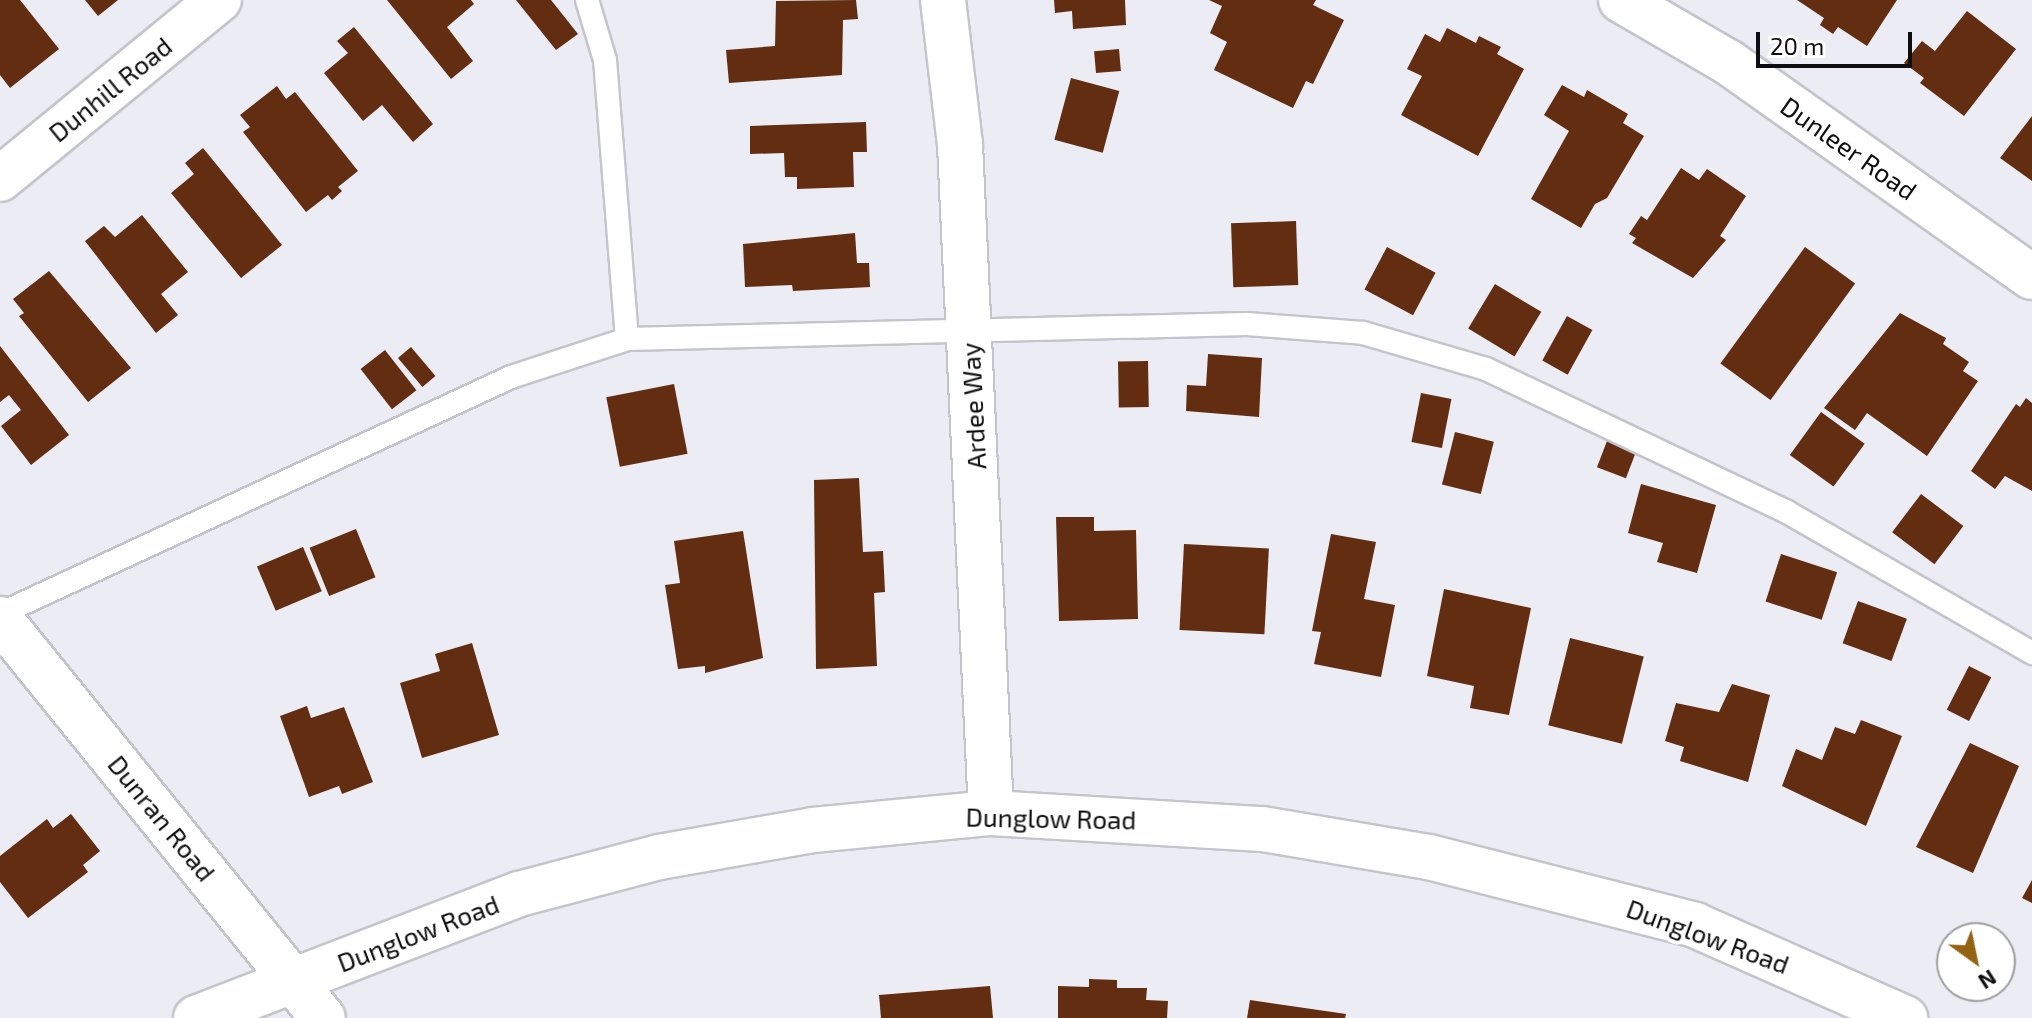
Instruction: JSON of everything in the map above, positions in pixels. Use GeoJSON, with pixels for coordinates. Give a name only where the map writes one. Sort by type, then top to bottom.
{"type":"FeatureCollection","features":[{"type":"Feature","properties":{"kind":"street","name":"Dunhill Road"},"geometry":{"type":"LineString","coordinates":[[0,179],[219,0]]}},
{"type":"Feature","properties":{"kind":"street","name":"Ardee Way"},"geometry":{"type":"LineString","coordinates":[[943,0],[960,145],[991,813]]}},
{"type":"Feature","properties":{"kind":"street","name":"Dunleer Road"},"geometry":{"type":"LineString","coordinates":[[1621,0],[1728,62],[2032,277]]}},
{"type":"Feature","properties":{"kind":"street","name":"Dunran Road"},"geometry":{"type":"LineString","coordinates":[[0,616],[323,1018]]}},
{"type":"Feature","properties":{"kind":"street","name":"Dunglow Road"},"geometry":{"type":"LineString","coordinates":[[196,1018],[519,894],[659,857],[813,830],[991,813],[1263,829],[1429,857],[1695,925],[1905,1018]]}},
{"type":"Feature","properties":{"kind":"lane"},"geometry":{"type":"LineString","coordinates":[[587,0],[605,60],[627,339]]}},
{"type":"Feature","properties":{"kind":"lane"},"geometry":{"type":"LineString","coordinates":[[0,616],[511,377],[627,339],[1262,325],[1363,333],[1486,369],[1787,512],[2032,653]]}},
{"type":"Feature","properties":{"kind":"building"},"geometry":{"type":"Polygon","coordinates":[[[0,0],[20,0],[59,49],[10,88],[0,75],[0,0]]]}},
{"type":"Feature","properties":{"kind":"building"},"geometry":{"type":"Polygon","coordinates":[[[85,0],[118,0],[98,16],[85,0]]]}},
{"type":"Feature","properties":{"kind":"building"},"geometry":{"type":"Polygon","coordinates":[[[387,0],[471,0],[474,4],[447,27],[473,61],[451,79],[387,0]]]}},
{"type":"Feature","properties":{"kind":"building"},"geometry":{"type":"Polygon","coordinates":[[[516,0],[551,0],[578,34],[556,50],[516,0]]]}},
{"type":"Feature","properties":{"kind":"building"},"geometry":{"type":"Polygon","coordinates":[[[856,0],[858,19],[843,20],[842,75],[729,83],[726,50],[775,46],[776,1],[856,0]]]}},
{"type":"Feature","properties":{"kind":"building"},"geometry":{"type":"Polygon","coordinates":[[[1054,0],[1125,0],[1126,25],[1073,29],[1072,11],[1055,13],[1054,0]]]}},
{"type":"Feature","properties":{"kind":"building"},"geometry":{"type":"Polygon","coordinates":[[[1209,0],[1316,0],[1313,5],[1344,20],[1313,84],[1306,81],[1293,108],[1214,70],[1227,42],[1210,33],[1222,6],[1209,0]]]}},
{"type":"Feature","properties":{"kind":"building"},"geometry":{"type":"Polygon","coordinates":[[[1797,0],[1897,0],[1867,46],[1838,27],[1833,34],[1820,25],[1824,18],[1797,0]]]}},
{"type":"Feature","properties":{"kind":"building"},"geometry":{"type":"Polygon","coordinates":[[[1967,11],[2016,49],[1964,116],[1920,83],[1924,78],[1904,63],[1922,41],[1935,51],[1967,11]]]}},
{"type":"Feature","properties":{"kind":"building"},"geometry":{"type":"Polygon","coordinates":[[[354,27],[433,124],[413,142],[382,105],[363,121],[324,73],[348,53],[337,41],[354,27]]]}},
{"type":"Feature","properties":{"kind":"building"},"geometry":{"type":"Polygon","coordinates":[[[1447,28],[1476,43],[1479,36],[1501,47],[1497,54],[1524,69],[1478,156],[1401,115],[1422,76],[1407,69],[1425,34],[1440,42],[1447,28]]]}},
{"type":"Feature","properties":{"kind":"building"},"geometry":{"type":"Polygon","coordinates":[[[1119,49],[1121,71],[1096,73],[1094,51],[1119,49]]]}},
{"type":"Feature","properties":{"kind":"building"},"geometry":{"type":"Polygon","coordinates":[[[1071,78],[1119,91],[1103,153],[1054,140],[1071,78]]]}},
{"type":"Feature","properties":{"kind":"building"},"geometry":{"type":"Polygon","coordinates":[[[1562,85],[1584,97],[1587,90],[1628,114],[1623,123],[1644,136],[1607,198],[1595,204],[1581,228],[1531,199],[1569,131],[1544,115],[1562,85]]]}},
{"type":"Feature","properties":{"kind":"building"},"geometry":{"type":"Polygon","coordinates":[[[277,86],[286,99],[295,92],[358,171],[338,187],[342,191],[332,200],[328,195],[306,212],[243,132],[250,127],[240,115],[277,86]]]}},
{"type":"Feature","properties":{"kind":"building"},"geometry":{"type":"Polygon","coordinates":[[[2032,116],[2032,181],[2000,158],[2032,116]]]}},
{"type":"Feature","properties":{"kind":"building"},"geometry":{"type":"Polygon","coordinates":[[[866,122],[867,152],[853,152],[854,187],[797,189],[797,177],[785,177],[784,153],[750,154],[750,126],[866,122]]]}},
{"type":"Feature","properties":{"kind":"building"},"geometry":{"type":"Polygon","coordinates":[[[203,148],[282,245],[241,278],[171,193],[194,174],[185,163],[203,148]]]}},
{"type":"Feature","properties":{"kind":"building"},"geometry":{"type":"Polygon","coordinates":[[[1681,168],[1699,180],[1707,169],[1746,196],[1720,236],[1726,240],[1693,278],[1632,243],[1636,238],[1629,234],[1641,216],[1647,220],[1681,168]]]}},
{"type":"Feature","properties":{"kind":"building"},"geometry":{"type":"Polygon","coordinates":[[[142,215],[188,272],[161,294],[178,315],[156,333],[85,241],[104,226],[115,237],[142,215]]]}},
{"type":"Feature","properties":{"kind":"building"},"geometry":{"type":"Polygon","coordinates":[[[1296,221],[1298,285],[1233,287],[1231,223],[1296,221]]]}},
{"type":"Feature","properties":{"kind":"building"},"geometry":{"type":"Polygon","coordinates":[[[855,233],[857,263],[869,263],[870,287],[793,291],[792,285],[745,287],[743,244],[855,233]]]}},
{"type":"Feature","properties":{"kind":"building"},"geometry":{"type":"Polygon","coordinates":[[[1387,247],[1436,273],[1413,315],[1364,289],[1387,247]]]}},
{"type":"Feature","properties":{"kind":"building"},"geometry":{"type":"Polygon","coordinates":[[[1805,247],[1855,283],[1771,400],[1720,363],[1805,247]]]}},
{"type":"Feature","properties":{"kind":"building"},"geometry":{"type":"Polygon","coordinates":[[[49,271],[131,368],[88,402],[19,316],[24,313],[13,299],[49,271]]]}},
{"type":"Feature","properties":{"kind":"building"},"geometry":{"type":"Polygon","coordinates":[[[1495,284],[1541,312],[1515,356],[1468,329],[1495,284]]]}},
{"type":"Feature","properties":{"kind":"building"},"geometry":{"type":"Polygon","coordinates":[[[1900,313],[1946,338],[1943,344],[1969,362],[1963,371],[1978,381],[1927,456],[1867,413],[1855,430],[1824,408],[1900,313]]]}},
{"type":"Feature","properties":{"kind":"building"},"geometry":{"type":"Polygon","coordinates":[[[1567,316],[1592,330],[1568,375],[1542,361],[1567,316]]]}},
{"type":"Feature","properties":{"kind":"building"},"geometry":{"type":"Polygon","coordinates":[[[0,346],[69,435],[31,465],[1,426],[21,410],[9,395],[0,402],[0,346]]]}},
{"type":"Feature","properties":{"kind":"building"},"geometry":{"type":"Polygon","coordinates":[[[411,347],[435,376],[422,387],[398,358],[411,347]]]}},
{"type":"Feature","properties":{"kind":"building"},"geometry":{"type":"Polygon","coordinates":[[[385,350],[416,390],[392,409],[361,369],[385,350]]]}},
{"type":"Feature","properties":{"kind":"building"},"geometry":{"type":"Polygon","coordinates":[[[1208,354],[1262,358],[1259,417],[1186,411],[1187,385],[1206,386],[1208,354]]]}},
{"type":"Feature","properties":{"kind":"building"},"geometry":{"type":"Polygon","coordinates":[[[1148,361],[1149,407],[1119,408],[1118,362],[1148,361]]]}},
{"type":"Feature","properties":{"kind":"building"},"geometry":{"type":"Polygon","coordinates":[[[674,384],[688,454],[620,467],[606,397],[674,384]]]}},
{"type":"Feature","properties":{"kind":"building"},"geometry":{"type":"Polygon","coordinates":[[[1421,393],[1451,399],[1442,448],[1411,442],[1421,393]]]}},
{"type":"Feature","properties":{"kind":"building"},"geometry":{"type":"Polygon","coordinates":[[[2026,398],[2032,403],[2032,491],[2005,476],[1995,489],[1971,471],[2016,404],[2020,407],[2026,398]]]}},
{"type":"Feature","properties":{"kind":"building"},"geometry":{"type":"Polygon","coordinates":[[[1821,412],[1865,444],[1834,487],[1790,455],[1821,412]]]}},
{"type":"Feature","properties":{"kind":"building"},"geometry":{"type":"Polygon","coordinates":[[[1455,432],[1494,442],[1481,494],[1442,484],[1455,432]]]}},
{"type":"Feature","properties":{"kind":"building"},"geometry":{"type":"Polygon","coordinates":[[[1607,441],[1636,452],[1626,478],[1597,467],[1607,441]]]}},
{"type":"Feature","properties":{"kind":"building"},"geometry":{"type":"Polygon","coordinates":[[[859,478],[863,552],[883,551],[885,592],[874,593],[877,666],[816,669],[814,480],[859,478]]]}},
{"type":"Feature","properties":{"kind":"building"},"geometry":{"type":"Polygon","coordinates":[[[1641,484],[1716,505],[1697,573],[1657,562],[1663,543],[1628,533],[1641,484]]]}},
{"type":"Feature","properties":{"kind":"building"},"geometry":{"type":"Polygon","coordinates":[[[1921,494],[1963,526],[1934,564],[1892,532],[1921,494]]]}},
{"type":"Feature","properties":{"kind":"building"},"geometry":{"type":"Polygon","coordinates":[[[1056,517],[1094,517],[1094,531],[1136,530],[1138,619],[1059,621],[1056,517]]]}},
{"type":"Feature","properties":{"kind":"building"},"geometry":{"type":"Polygon","coordinates":[[[356,529],[375,577],[329,596],[310,548],[356,529]]]}},
{"type":"Feature","properties":{"kind":"building"},"geometry":{"type":"Polygon","coordinates":[[[743,531],[763,658],[705,673],[705,666],[678,669],[665,585],[680,583],[674,541],[743,531]]]}},
{"type":"Feature","properties":{"kind":"building"},"geometry":{"type":"Polygon","coordinates":[[[1331,534],[1376,542],[1364,599],[1395,605],[1381,677],[1314,664],[1321,632],[1312,631],[1331,534]]]}},
{"type":"Feature","properties":{"kind":"building"},"geometry":{"type":"Polygon","coordinates":[[[1184,544],[1269,548],[1264,634],[1179,630],[1184,544]]]}},
{"type":"Feature","properties":{"kind":"building"},"geometry":{"type":"Polygon","coordinates":[[[303,547],[322,591],[276,611],[257,567],[303,547]]]}},
{"type":"Feature","properties":{"kind":"building"},"geometry":{"type":"Polygon","coordinates":[[[1781,554],[1837,572],[1822,620],[1766,602],[1781,554]]]}},
{"type":"Feature","properties":{"kind":"building"},"geometry":{"type":"Polygon","coordinates":[[[1444,589],[1531,608],[1509,715],[1470,708],[1474,686],[1427,676],[1444,589]]]}},
{"type":"Feature","properties":{"kind":"building"},"geometry":{"type":"Polygon","coordinates":[[[1858,601],[1907,619],[1891,661],[1843,643],[1858,601]]]}},
{"type":"Feature","properties":{"kind":"building"},"geometry":{"type":"Polygon","coordinates":[[[1570,638],[1644,656],[1622,744],[1548,725],[1570,638]]]}},
{"type":"Feature","properties":{"kind":"building"},"geometry":{"type":"Polygon","coordinates":[[[472,643],[499,735],[422,758],[400,683],[440,671],[435,654],[472,643]]]}},
{"type":"Feature","properties":{"kind":"building"},"geometry":{"type":"Polygon","coordinates":[[[1969,666],[1991,677],[1969,721],[1947,710],[1969,666]]]}},
{"type":"Feature","properties":{"kind":"building"},"geometry":{"type":"Polygon","coordinates":[[[1732,684],[1770,695],[1748,782],[1680,761],[1684,747],[1665,741],[1676,703],[1719,712],[1732,684]]]}},
{"type":"Feature","properties":{"kind":"building"},"geometry":{"type":"Polygon","coordinates":[[[307,706],[311,718],[344,707],[373,782],[342,794],[339,786],[309,797],[280,716],[307,706]]]}},
{"type":"Feature","properties":{"kind":"building"},"geometry":{"type":"Polygon","coordinates":[[[1861,720],[1902,736],[1866,826],[1782,786],[1796,749],[1822,760],[1835,727],[1855,734],[1861,720]]]}},
{"type":"Feature","properties":{"kind":"building"},"geometry":{"type":"Polygon","coordinates":[[[1970,743],[2019,766],[1973,873],[1916,847],[1970,743]]]}},
{"type":"Feature","properties":{"kind":"building"},"geometry":{"type":"Polygon","coordinates":[[[71,814],[100,851],[83,865],[88,872],[28,918],[0,882],[0,856],[47,819],[53,828],[71,814]]]}},
{"type":"Feature","properties":{"kind":"building"},"geometry":{"type":"Polygon","coordinates":[[[2032,880],[2032,903],[2022,898],[2032,880]]]}},
{"type":"Feature","properties":{"kind":"building"},"geometry":{"type":"Polygon","coordinates":[[[1089,979],[1117,980],[1117,988],[1147,988],[1146,1000],[1168,1001],[1167,1018],[1058,1018],[1058,986],[1089,987],[1089,979]]]}},
{"type":"Feature","properties":{"kind":"building"},"geometry":{"type":"Polygon","coordinates":[[[990,986],[993,1018],[881,1018],[879,995],[990,986]]]}},
{"type":"Feature","properties":{"kind":"building"},"geometry":{"type":"Polygon","coordinates":[[[1250,1000],[1346,1014],[1345,1018],[1247,1018],[1250,1000]]]}}]}
